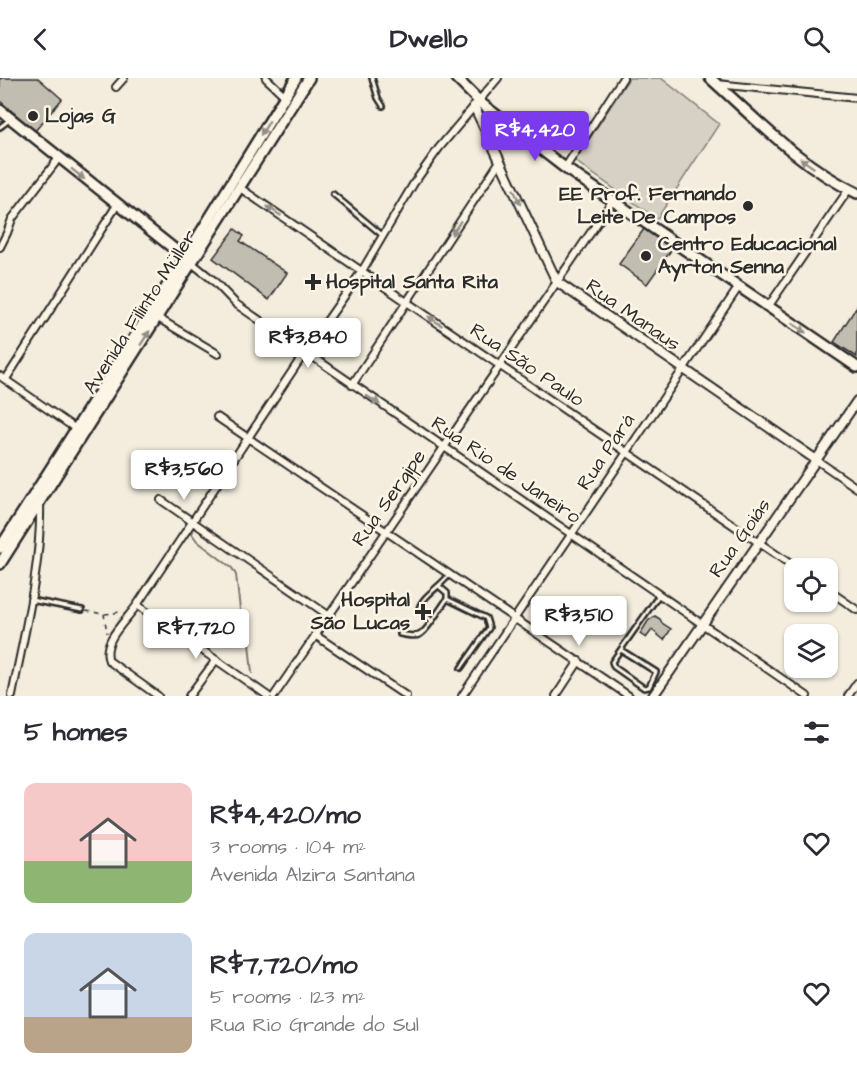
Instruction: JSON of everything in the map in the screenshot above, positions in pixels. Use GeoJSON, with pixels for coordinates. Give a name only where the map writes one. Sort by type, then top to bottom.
{"type":"FeatureCollection","features":[{"type":"Feature","properties":{"kind":"main road","name":"Avenida Filinto Müller"},"geometry":{"type":"LineString","coordinates":[[0,564],[158,318],[296,78]]}},
{"type":"Feature","properties":{"kind":"main road","name":"Avenida Filinto Müller"},"geometry":{"type":"LineString","coordinates":[[0,548],[179,268],[189,261],[240,188],[309,78]]}},
{"type":"Feature","properties":{"kind":"main road"},"geometry":{"type":"LineString","coordinates":[[456,78],[476,103],[565,168],[857,367]]}},
{"type":"Feature","properties":{"kind":"main road"},"geometry":{"type":"LineString","coordinates":[[714,81],[806,163],[853,191]]}},
{"type":"Feature","properties":{"kind":"main road"},"geometry":{"type":"LineString","coordinates":[[0,110],[189,261]]}},
{"type":"Feature","properties":{"kind":"street"},"geometry":{"type":"LineString","coordinates":[[116,87],[124,78]]}},
{"type":"Feature","properties":{"kind":"street"},"geometry":{"type":"LineString","coordinates":[[266,78],[285,96]]}},
{"type":"Feature","properties":{"kind":"street"},"geometry":{"type":"LineString","coordinates":[[158,696],[109,661],[107,654],[109,642],[136,608],[305,352],[362,271],[414,183],[439,148],[498,78]]}},
{"type":"Feature","properties":{"kind":"street"},"geometry":{"type":"LineString","coordinates":[[565,168],[622,78]]}},
{"type":"Feature","properties":{"kind":"street"},"geometry":{"type":"LineString","coordinates":[[714,81],[857,98]]}},
{"type":"Feature","properties":{"kind":"street","name":"Rua Manaus"},"geometry":{"type":"LineString","coordinates":[[476,103],[500,161],[557,282],[857,489]]}},
{"type":"Feature","properties":{"kind":"street"},"geometry":{"type":"LineString","coordinates":[[0,247],[8,233],[12,219],[59,158]]}},
{"type":"Feature","properties":{"kind":"street"},"geometry":{"type":"LineString","coordinates":[[352,385],[500,161]]}},
{"type":"Feature","properties":{"kind":"street","name":"Rua São Paulo"},"geometry":{"type":"LineString","coordinates":[[240,188],[784,560]]}},
{"type":"Feature","properties":{"kind":"street"},"geometry":{"type":"LineString","coordinates":[[768,308],[853,191]]}},
{"type":"Feature","properties":{"kind":"street","name":"Rua Sergipe"},"geometry":{"type":"LineString","coordinates":[[274,696],[613,200]]}},
{"type":"Feature","properties":{"kind":"street"},"geometry":{"type":"LineString","coordinates":[[76,429],[3,378],[117,205]]}},
{"type":"Feature","properties":{"kind":"street","name":"Rua Rio de Janeiro"},"geometry":{"type":"LineString","coordinates":[[189,261],[213,280],[236,304],[572,534],[700,625],[807,696]]}},
{"type":"Feature","properties":{"kind":"street","name":"Rua Pará"},"geometry":{"type":"LineString","coordinates":[[462,696],[738,288]]}},
{"type":"Feature","properties":{"kind":"street"},"geometry":{"type":"LineString","coordinates":[[158,318],[218,354]]}},
{"type":"Feature","properties":{"kind":"street","name":"Rua Goiás"},"geometry":{"type":"LineString","coordinates":[[653,696],[857,401]]}},
{"type":"Feature","properties":{"kind":"street"},"geometry":{"type":"LineString","coordinates":[[217,417],[628,696]]}},
{"type":"Feature","properties":{"kind":"street"},"geometry":{"type":"LineString","coordinates":[[161,500],[328,615]]}},
{"type":"Feature","properties":{"kind":"street"},"geometry":{"type":"LineString","coordinates":[[12,696],[41,526],[40,501]]}},
{"type":"Feature","properties":{"kind":"street"},"geometry":{"type":"LineString","coordinates":[[838,597],[857,610]]}},
{"type":"Feature","properties":{"kind":"street"},"geometry":{"type":"LineString","coordinates":[[136,608],[268,696]]}},
{"type":"Feature","properties":{"kind":"street"},"geometry":{"type":"LineString","coordinates":[[315,635],[406,696]]}},
{"type":"Feature","properties":{"kind":"street"},"geometry":{"type":"LineString","coordinates":[[189,696],[216,660]]}},
{"type":"Feature","properties":{"kind":"street"},"geometry":{"type":"LineString","coordinates":[[556,696],[579,661]]}},
{"type":"Feature","properties":{"kind":"street"},"geometry":{"type":"LineString","coordinates":[[848,696],[857,682]]}},
{"type":"Feature","properties":{"kind":"lane"},"geometry":{"type":"LineString","coordinates":[[372,78],[383,106]]}},
{"type":"Feature","properties":{"kind":"lane"},"geometry":{"type":"LineString","coordinates":[[0,127],[11,119]]}},
{"type":"Feature","properties":{"kind":"lane"},"geometry":{"type":"LineString","coordinates":[[333,194],[383,236]]}},
{"type":"Feature","properties":{"kind":"lane"},"geometry":{"type":"LineString","coordinates":[[432,621],[419,609],[420,605],[430,592],[440,587],[450,574]]}},
{"type":"Feature","properties":{"kind":"lane"},"geometry":{"type":"LineString","coordinates":[[400,634],[419,636],[424,633],[447,599],[447,593],[440,587]]}},
{"type":"Feature","properties":{"kind":"lane"},"geometry":{"type":"LineString","coordinates":[[621,650],[656,672],[649,687],[644,688],[614,667],[612,662],[659,595]]}},
{"type":"Feature","properties":{"kind":"lane"},"geometry":{"type":"LineString","coordinates":[[447,599],[486,618],[489,623],[489,628],[461,668]]}},
{"type":"Feature","properties":{"kind":"lane"},"geometry":{"type":"LineString","coordinates":[[30,600],[82,610]]}},
{"type":"Feature","properties":{"kind":"path"},"geometry":{"type":"LineString","coordinates":[[82,610],[104,614],[136,608]]}},
{"type":"Feature","properties":{"kind":"path"},"geometry":{"type":"LineString","coordinates":[[104,614],[109,642]]}},
{"type":"Feature","properties":{"kind":"shaded area"},"geometry":{"type":"Polygon","coordinates":[[[629,78],[661,78],[719,124],[657,219],[575,161],[629,78]]]}},
{"type":"Feature","properties":{"kind":"building","name":"Lojas G"},"geometry":{"type":"Polygon","coordinates":[[[0,78],[38,78],[62,99],[35,131],[0,101],[0,78]]]}},
{"type":"Feature","properties":{"kind":"building"},"geometry":{"type":"Polygon","coordinates":[[[235,229],[244,236],[240,241],[287,273],[269,300],[213,258],[235,229]]]}},
{"type":"Feature","properties":{"kind":"building"},"geometry":{"type":"Polygon","coordinates":[[[644,229],[672,249],[647,284],[619,264],[644,229]]]}},
{"type":"Feature","properties":{"kind":"building"},"geometry":{"type":"Polygon","coordinates":[[[857,306],[857,357],[834,342],[857,306]]]}},
{"type":"Feature","properties":{"kind":"building"},"geometry":{"type":"Polygon","coordinates":[[[655,616],[671,629],[664,640],[652,630],[646,638],[640,634],[648,621],[655,616]]]}},
{"type":"Feature","properties":{"kind":"waterway"},"geometry":{"type":"LineString","coordinates":[[194,528],[192,534],[197,541],[232,568],[236,575],[241,618],[248,634],[252,673]]}},
{"type":"Feature","properties":{"kind":"place","name":"Lojas G"},"geometry":{"type":"Point","coordinates":[33,116]}},
{"type":"Feature","properties":{"kind":"place","name":"EE Prof. Fernando Leite De Campos"},"geometry":{"type":"Point","coordinates":[748,206]}},
{"type":"Feature","properties":{"kind":"place","name":"Centro Educacional Ayrton Senna"},"geometry":{"type":"Point","coordinates":[646,256]}},
{"type":"Feature","properties":{"kind":"place","name":"Hospital Santa Rita"},"geometry":{"type":"Point","coordinates":[313,282]}},
{"type":"Feature","properties":{"kind":"place","name":"Hospital São Lucas"},"geometry":{"type":"Point","coordinates":[423,612]}}]}
